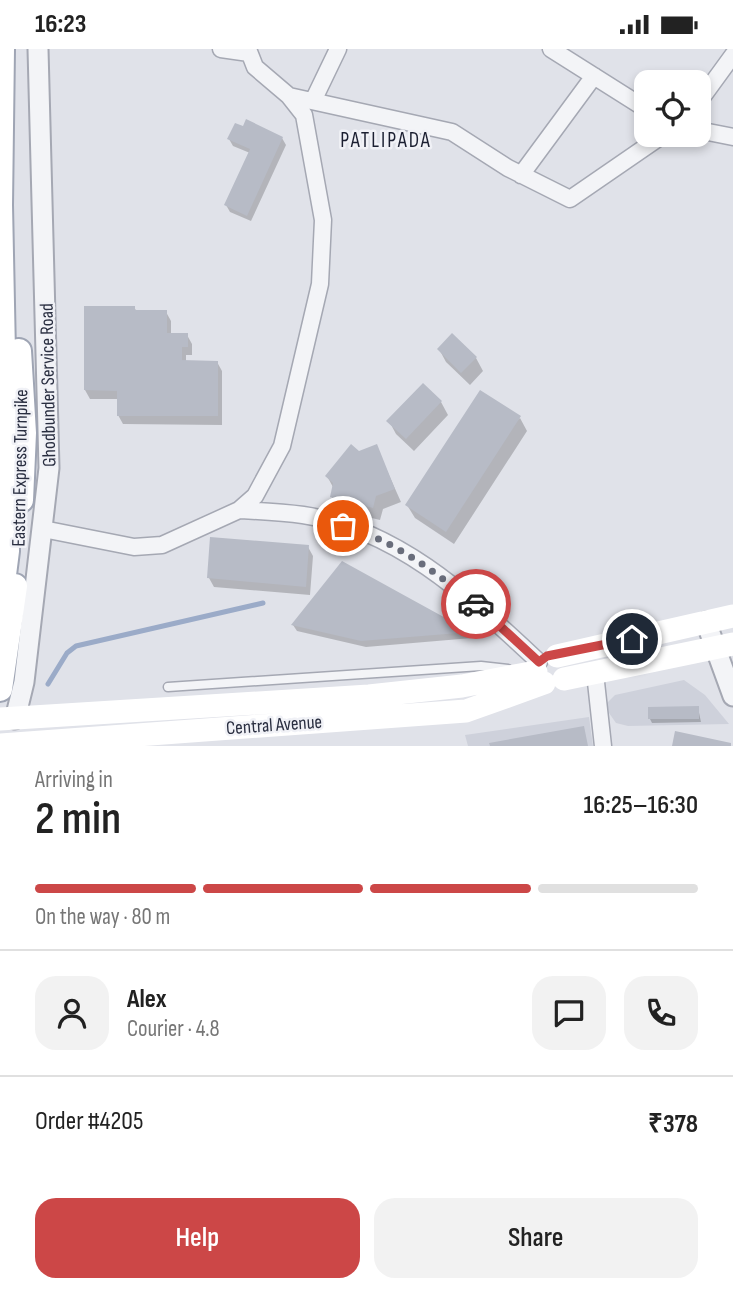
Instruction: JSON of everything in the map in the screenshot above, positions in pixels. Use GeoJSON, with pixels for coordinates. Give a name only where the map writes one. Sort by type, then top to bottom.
{"type":"FeatureCollection","features":[{"type":"Feature","properties":{"kind":"main road"},"geometry":{"type":"LineString","coordinates":[[0,606],[7,551],[0,205],[2,49]]}},
{"type":"Feature","properties":{"kind":"main road","name":"Eastern Express Turnpike"},"geometry":{"type":"LineString","coordinates":[[0,205],[14,270],[24,433],[13,614],[0,689]]}},
{"type":"Feature","properties":{"kind":"main road","name":"Central Avenue"},"geometry":{"type":"LineString","coordinates":[[8,719],[369,696],[462,686],[548,670],[733,616]]}},
{"type":"Feature","properties":{"kind":"main road","name":"Central Avenue"},"geometry":{"type":"LineString","coordinates":[[3,745],[466,711],[548,670],[595,673],[724,646]]}},
{"type":"Feature","properties":{"kind":"street","name":"Ghodbunder Service Road"},"geometry":{"type":"LineString","coordinates":[[8,719],[24,682],[49,468],[38,49]]}},
{"type":"Feature","properties":{"kind":"street"},"geometry":{"type":"LineString","coordinates":[[43,529],[134,547],[162,545],[239,510],[255,496],[282,446],[320,284],[323,220],[311,141],[304,115],[289,96],[255,67],[248,51],[221,49]]}},
{"type":"Feature","properties":{"kind":"street"},"geometry":{"type":"LineString","coordinates":[[313,101],[338,49]]}},
{"type":"Feature","properties":{"kind":"street"},"geometry":{"type":"LineString","coordinates":[[551,49],[634,101]]}},
{"type":"Feature","properties":{"kind":"street"},"geometry":{"type":"LineString","coordinates":[[711,85],[733,55]]}},
{"type":"Feature","properties":{"kind":"street"},"geometry":{"type":"LineString","coordinates":[[521,175],[594,76]]}},
{"type":"Feature","properties":{"kind":"street"},"geometry":{"type":"LineString","coordinates":[[289,96],[452,132],[521,175],[570,199],[646,147]]}},
{"type":"Feature","properties":{"kind":"street"},"geometry":{"type":"LineString","coordinates":[[711,133],[733,137]]}},
{"type":"Feature","properties":{"kind":"street"},"geometry":{"type":"LineString","coordinates":[[239,510],[305,515],[362,531],[413,555],[482,609],[548,670]]}},
{"type":"Feature","properties":{"kind":"street"},"geometry":{"type":"LineString","coordinates":[[706,622],[724,646],[733,696]]}},
{"type":"Feature","properties":{"kind":"street"},"geometry":{"type":"LineString","coordinates":[[595,673],[603,746]]}},
{"type":"Feature","properties":{"kind":"lane"},"geometry":{"type":"LineString","coordinates":[[168,687],[481,666],[548,670]]}},
{"type":"Feature","properties":{"kind":"shaded area"},"geometry":{"type":"Polygon","coordinates":[[[684,680],[705,695],[729,724],[628,726],[616,723],[609,713],[607,703],[615,695],[684,680]]]}},
{"type":"Feature","properties":{"kind":"shaded area"},"geometry":{"type":"Polygon","coordinates":[[[589,717],[593,746],[468,746],[465,735],[589,717]]]}},
{"type":"Feature","properties":{"kind":"building"},"geometry":{"type":"Polygon","coordinates":[[[246,119],[283,137],[247,216],[224,205],[250,149],[227,139],[235,123],[243,126],[246,119]]]}},
{"type":"Feature","properties":{"kind":"building"},"geometry":{"type":"Polygon","coordinates":[[[84,306],[135,306],[135,310],[167,310],[167,333],[188,333],[188,347],[182,347],[182,360],[218,361],[218,416],[117,416],[117,391],[84,390],[84,306]]]}},
{"type":"Feature","properties":{"kind":"building"},"geometry":{"type":"Polygon","coordinates":[[[452,333],[477,357],[461,373],[437,349],[452,333]]]}},
{"type":"Feature","properties":{"kind":"building"},"geometry":{"type":"Polygon","coordinates":[[[423,383],[442,401],[406,439],[386,421],[423,383]]]}},
{"type":"Feature","properties":{"kind":"building"},"geometry":{"type":"Polygon","coordinates":[[[480,390],[521,416],[446,532],[405,505],[480,390]]]}},
{"type":"Feature","properties":{"kind":"building"},"geometry":{"type":"Polygon","coordinates":[[[351,444],[359,451],[377,444],[395,489],[376,496],[373,508],[330,497],[333,483],[325,476],[351,444]]]}},
{"type":"Feature","properties":{"kind":"building"},"geometry":{"type":"Polygon","coordinates":[[[210,537],[309,545],[306,587],[207,578],[210,537]]]}},
{"type":"Feature","properties":{"kind":"building"},"geometry":{"type":"Polygon","coordinates":[[[342,561],[471,632],[361,641],[291,625],[342,561]]]}},
{"type":"Feature","properties":{"kind":"building"},"geometry":{"type":"Polygon","coordinates":[[[699,706],[699,719],[648,719],[648,707],[699,706]]]}},
{"type":"Feature","properties":{"kind":"building"},"geometry":{"type":"Polygon","coordinates":[[[584,726],[588,746],[490,746],[489,743],[584,726]]]}},
{"type":"Feature","properties":{"kind":"building"},"geometry":{"type":"Polygon","coordinates":[[[675,731],[731,743],[731,746],[672,746],[675,731]]]}},
{"type":"Feature","properties":{"kind":"waterway"},"geometry":{"type":"LineString","coordinates":[[48,684],[67,653],[76,646],[263,603]]}},
{"type":"Feature","properties":{"kind":"way so far"},"geometry":{"type":"LineString","coordinates":[[343,526],[362,531],[413,555],[476,604]]}},
{"type":"Feature","properties":{"kind":"district","name":"PATLIPADA"},"geometry":{"type":"Point","coordinates":[386,140]}},
{"type":"Feature","properties":{"kind":"route"},"geometry":{"type":"LineString","coordinates":[[476,604],[539,662],[547,656],[632,639]]}}]}
